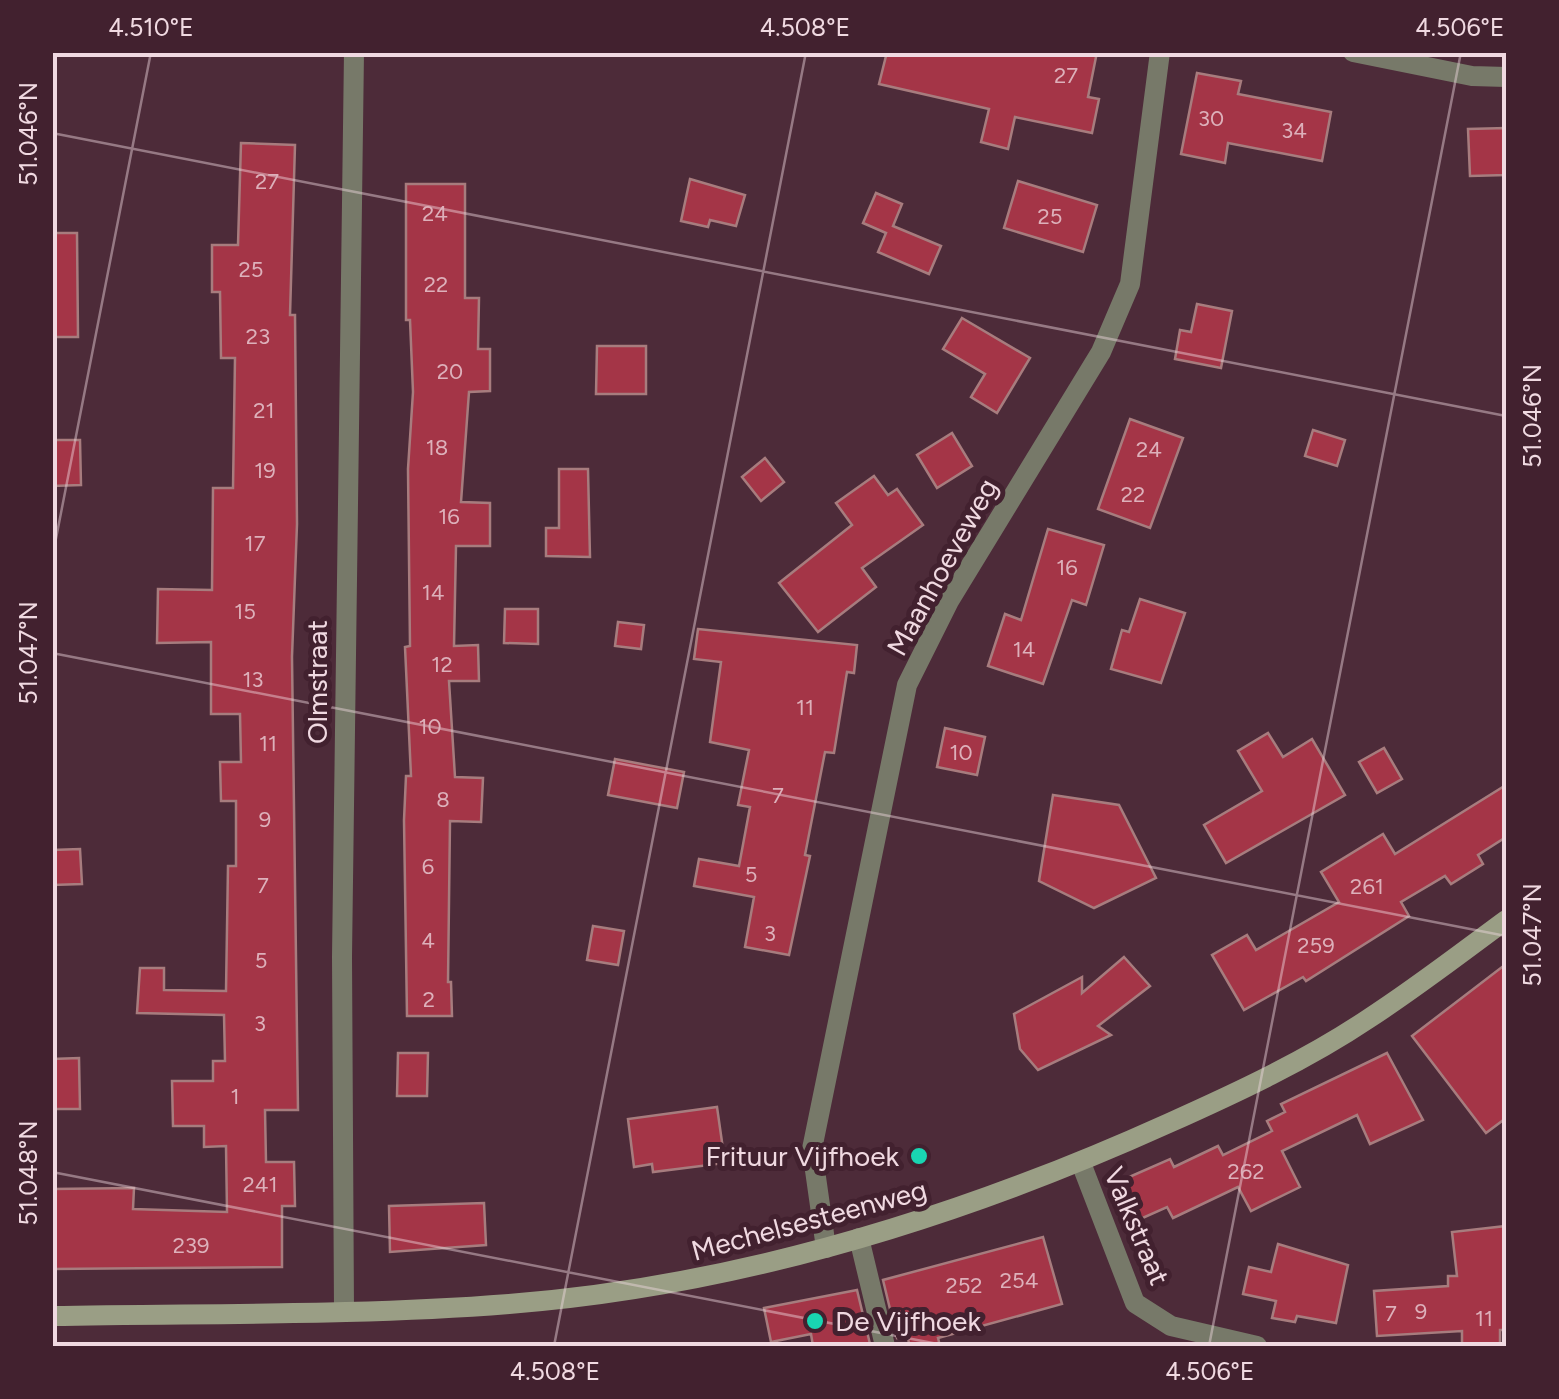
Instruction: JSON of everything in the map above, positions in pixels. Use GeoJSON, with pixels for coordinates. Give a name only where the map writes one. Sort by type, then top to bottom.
{"type":"FeatureCollection","features":[{"type":"Feature","properties":{"kind":"main road","name":"Mechelsesteenweg"},"geometry":{"type":"LineString","coordinates":[[52,1316],[510,1304],[668,1284],[826,1248],[931,1218],[1081,1163],[1226,1097],[1366,1021],[1506,920]]}},
{"type":"Feature","properties":{"kind":"street","name":"Olmstraat"},"geometry":{"type":"LineString","coordinates":[[344,1311],[342,919],[354,52]]}},
{"type":"Feature","properties":{"kind":"street","name":"Maanhoeveweg"},"geometry":{"type":"LineString","coordinates":[[826,1248],[812,1148],[907,685],[949,601],[1101,352],[1130,284],[1160,52]]}},
{"type":"Feature","properties":{"kind":"street"},"geometry":{"type":"LineString","coordinates":[[1353,52],[1472,76],[1506,77]]}},
{"type":"Feature","properties":{"kind":"street","name":"Valkstraat"},"geometry":{"type":"LineString","coordinates":[[1081,1163],[1135,1303],[1171,1326],[1256,1346]]}},
{"type":"Feature","properties":{"kind":"street"},"geometry":{"type":"LineString","coordinates":[[860,1238],[885,1346]]}},
{"type":"Feature","properties":{"kind":"building"},"geometry":{"type":"Polygon","coordinates":[[[887,52],[1097,52],[1088,97],[1099,99],[1092,133],[1015,117],[1008,149],[981,142],[989,109],[879,84],[887,52]]]}},
{"type":"Feature","properties":{"kind":"building"},"geometry":{"type":"Polygon","coordinates":[[[1197,73],[1241,81],[1238,94],[1331,112],[1322,161],[1228,143],[1225,163],[1181,154],[1197,73]]]}},
{"type":"Feature","properties":{"kind":"building"},"geometry":{"type":"Polygon","coordinates":[[[1506,128],[1506,175],[1470,176],[1468,129],[1506,128]]]}},
{"type":"Feature","properties":{"kind":"building"},"geometry":{"type":"Polygon","coordinates":[[[241,143],[295,145],[290,315],[295,315],[297,524],[292,657],[298,1110],[265,1110],[266,1162],[294,1162],[295,1206],[282,1206],[282,1267],[52,1269],[52,1189],[134,1188],[133,1209],[227,1212],[226,1146],[204,1147],[204,1126],[173,1126],[172,1081],[213,1081],[213,1061],[225,1061],[224,1015],[137,1013],[140,968],[164,968],[164,990],[226,991],[228,866],[236,866],[236,801],[221,801],[220,762],[241,762],[240,714],[211,714],[211,642],[157,643],[158,589],[212,590],[213,488],[233,488],[235,358],[221,358],[220,292],[212,292],[212,245],[238,245],[241,143]]]}},
{"type":"Feature","properties":{"kind":"building"},"geometry":{"type":"Polygon","coordinates":[[[690,179],[745,195],[736,226],[710,220],[708,227],[681,221],[690,179]]]}},
{"type":"Feature","properties":{"kind":"building"},"geometry":{"type":"Polygon","coordinates":[[[1018,181],[1097,205],[1083,252],[1004,228],[1018,181]]]}},
{"type":"Feature","properties":{"kind":"building"},"geometry":{"type":"Polygon","coordinates":[[[406,184],[465,184],[465,298],[479,298],[478,349],[490,349],[490,391],[469,392],[461,502],[490,503],[490,546],[456,546],[454,646],[478,645],[479,681],[449,681],[455,777],[483,778],[481,822],[450,821],[448,982],[452,1016],[407,1016],[404,820],[406,776],[411,776],[405,647],[410,646],[408,469],[413,392],[410,320],[406,320],[406,184]]]}},
{"type":"Feature","properties":{"kind":"building"},"geometry":{"type":"Polygon","coordinates":[[[876,193],[902,204],[893,226],[941,246],[929,274],[878,252],[886,233],[863,223],[876,193]]]}},
{"type":"Feature","properties":{"kind":"building"},"geometry":{"type":"Polygon","coordinates":[[[52,233],[77,233],[78,337],[52,337],[52,233]]]}},
{"type":"Feature","properties":{"kind":"building"},"geometry":{"type":"Polygon","coordinates":[[[1197,304],[1232,311],[1221,368],[1175,359],[1180,330],[1191,332],[1197,304]]]}},
{"type":"Feature","properties":{"kind":"building"},"geometry":{"type":"Polygon","coordinates":[[[962,318],[1030,358],[997,413],[971,397],[985,374],[943,349],[962,318]]]}},
{"type":"Feature","properties":{"kind":"building"},"geometry":{"type":"Polygon","coordinates":[[[597,346],[646,346],[646,394],[596,394],[597,346]]]}},
{"type":"Feature","properties":{"kind":"building"},"geometry":{"type":"Polygon","coordinates":[[[1130,419],[1183,438],[1150,528],[1098,509],[1130,419]]]}},
{"type":"Feature","properties":{"kind":"building"},"geometry":{"type":"Polygon","coordinates":[[[1313,430],[1345,440],[1337,466],[1305,456],[1313,430]]]}},
{"type":"Feature","properties":{"kind":"building"},"geometry":{"type":"Polygon","coordinates":[[[952,433],[972,466],[937,488],[917,455],[952,433]]]}},
{"type":"Feature","properties":{"kind":"building"},"geometry":{"type":"Polygon","coordinates":[[[52,440],[80,440],[81,485],[52,486],[52,440]]]}},
{"type":"Feature","properties":{"kind":"building"},"geometry":{"type":"Polygon","coordinates":[[[765,458],[784,482],[761,501],[742,477],[765,458]]]}},
{"type":"Feature","properties":{"kind":"building"},"geometry":{"type":"Polygon","coordinates":[[[559,469],[588,469],[590,557],[546,556],[546,528],[559,528],[559,469]]]}},
{"type":"Feature","properties":{"kind":"building"},"geometry":{"type":"Polygon","coordinates":[[[874,476],[888,495],[897,489],[923,525],[862,568],[876,587],[818,632],[779,583],[852,525],[836,503],[874,476]]]}},
{"type":"Feature","properties":{"kind":"building"},"geometry":{"type":"Polygon","coordinates":[[[1048,529],[1104,545],[1086,605],[1072,600],[1043,684],[988,666],[1005,614],[1021,620],[1048,529]]]}},
{"type":"Feature","properties":{"kind":"building"},"geometry":{"type":"Polygon","coordinates":[[[1140,599],[1185,613],[1161,683],[1111,669],[1122,630],[1129,632],[1140,599]]]}},
{"type":"Feature","properties":{"kind":"building"},"geometry":{"type":"Polygon","coordinates":[[[505,609],[538,609],[538,644],[504,643],[505,609]]]}},
{"type":"Feature","properties":{"kind":"building"},"geometry":{"type":"Polygon","coordinates":[[[618,622],[644,625],[641,649],[615,646],[618,622]]]}},
{"type":"Feature","properties":{"kind":"building"},"geometry":{"type":"Polygon","coordinates":[[[698,629],[857,645],[854,673],[847,672],[834,753],[825,752],[805,855],[810,856],[789,955],[745,947],[754,897],[694,886],[699,859],[739,866],[750,807],[738,805],[749,750],[710,742],[721,662],[694,659],[698,629]]]}},
{"type":"Feature","properties":{"kind":"building"},"geometry":{"type":"Polygon","coordinates":[[[945,728],[985,737],[977,775],[937,767],[945,728]]]}},
{"type":"Feature","properties":{"kind":"building"},"geometry":{"type":"Polygon","coordinates":[[[1268,733],[1283,757],[1312,739],[1345,795],[1226,863],[1204,825],[1262,791],[1238,751],[1268,733]]]}},
{"type":"Feature","properties":{"kind":"building"},"geometry":{"type":"Polygon","coordinates":[[[1384,748],[1402,779],[1377,793],[1359,762],[1384,748]]]}},
{"type":"Feature","properties":{"kind":"building"},"geometry":{"type":"Polygon","coordinates":[[[615,759],[684,772],[677,808],[608,795],[615,759]]]}},
{"type":"Feature","properties":{"kind":"building"},"geometry":{"type":"Polygon","coordinates":[[[1506,785],[1506,837],[1478,855],[1483,864],[1451,884],[1445,876],[1401,902],[1409,916],[1306,981],[1303,977],[1244,1010],[1212,955],[1247,935],[1256,950],[1339,902],[1321,872],[1383,834],[1395,854],[1506,785]]]}},
{"type":"Feature","properties":{"kind":"building"},"geometry":{"type":"Polygon","coordinates":[[[1053,795],[1119,805],[1156,878],[1094,908],[1039,881],[1053,795]]]}},
{"type":"Feature","properties":{"kind":"building"},"geometry":{"type":"Polygon","coordinates":[[[80,849],[82,884],[52,885],[52,850],[80,849]]]}},
{"type":"Feature","properties":{"kind":"building"},"geometry":{"type":"Polygon","coordinates":[[[593,926],[624,931],[618,965],[587,960],[593,926]]]}},
{"type":"Feature","properties":{"kind":"building"},"geometry":{"type":"Polygon","coordinates":[[[1124,957],[1150,986],[1098,1026],[1111,1035],[1038,1070],[1020,1049],[1014,1014],[1082,977],[1082,993],[1124,957]]]}},
{"type":"Feature","properties":{"kind":"building"},"geometry":{"type":"Polygon","coordinates":[[[1506,964],[1506,1118],[1486,1133],[1412,1036],[1506,964]]]}},
{"type":"Feature","properties":{"kind":"building"},"geometry":{"type":"Polygon","coordinates":[[[398,1053],[428,1053],[427,1096],[397,1096],[398,1053]]]}},
{"type":"Feature","properties":{"kind":"building"},"geometry":{"type":"Polygon","coordinates":[[[1387,1053],[1423,1120],[1370,1144],[1357,1115],[1282,1151],[1300,1187],[1251,1211],[1238,1187],[1173,1218],[1167,1207],[1129,1224],[1111,1185],[1170,1159],[1174,1167],[1218,1146],[1223,1155],[1272,1131],[1267,1121],[1285,1112],[1281,1104],[1387,1053]]]}},
{"type":"Feature","properties":{"kind":"building"},"geometry":{"type":"Polygon","coordinates":[[[79,1058],[80,1109],[54,1109],[52,1059],[79,1058]]]}},
{"type":"Feature","properties":{"kind":"building"},"geometry":{"type":"Polygon","coordinates":[[[717,1107],[725,1163],[653,1172],[652,1164],[634,1167],[628,1119],[717,1107]]]}},
{"type":"Feature","properties":{"kind":"building"},"geometry":{"type":"Polygon","coordinates":[[[484,1203],[486,1245],[390,1252],[389,1206],[484,1203]]]}},
{"type":"Feature","properties":{"kind":"building"},"geometry":{"type":"Polygon","coordinates":[[[1506,1226],[1506,1330],[1500,1330],[1500,1346],[1462,1346],[1462,1331],[1377,1336],[1374,1291],[1448,1286],[1448,1276],[1457,1276],[1452,1232],[1506,1226]]]}},
{"type":"Feature","properties":{"kind":"building"},"geometry":{"type":"Polygon","coordinates":[[[1043,1237],[1062,1304],[938,1338],[940,1346],[910,1346],[907,1336],[897,1338],[883,1280],[1043,1237]]]}},
{"type":"Feature","properties":{"kind":"building"},"geometry":{"type":"Polygon","coordinates":[[[1278,1244],[1348,1265],[1336,1323],[1297,1316],[1295,1322],[1272,1318],[1276,1301],[1243,1294],[1249,1267],[1271,1272],[1278,1244]]]}},
{"type":"Feature","properties":{"kind":"building","name":"De Vijfhoek"},"geometry":{"type":"Polygon","coordinates":[[[857,1290],[870,1344],[813,1346],[811,1334],[771,1342],[764,1308],[857,1290]]]}},
{"type":"Feature","properties":{"kind":"place","name":"Frituur Vijfhoek"},"geometry":{"type":"Point","coordinates":[919,1156]}},
{"type":"Feature","properties":{"kind":"place","name":"De Vijfhoek"},"geometry":{"type":"Point","coordinates":[815,1321]}}]}
